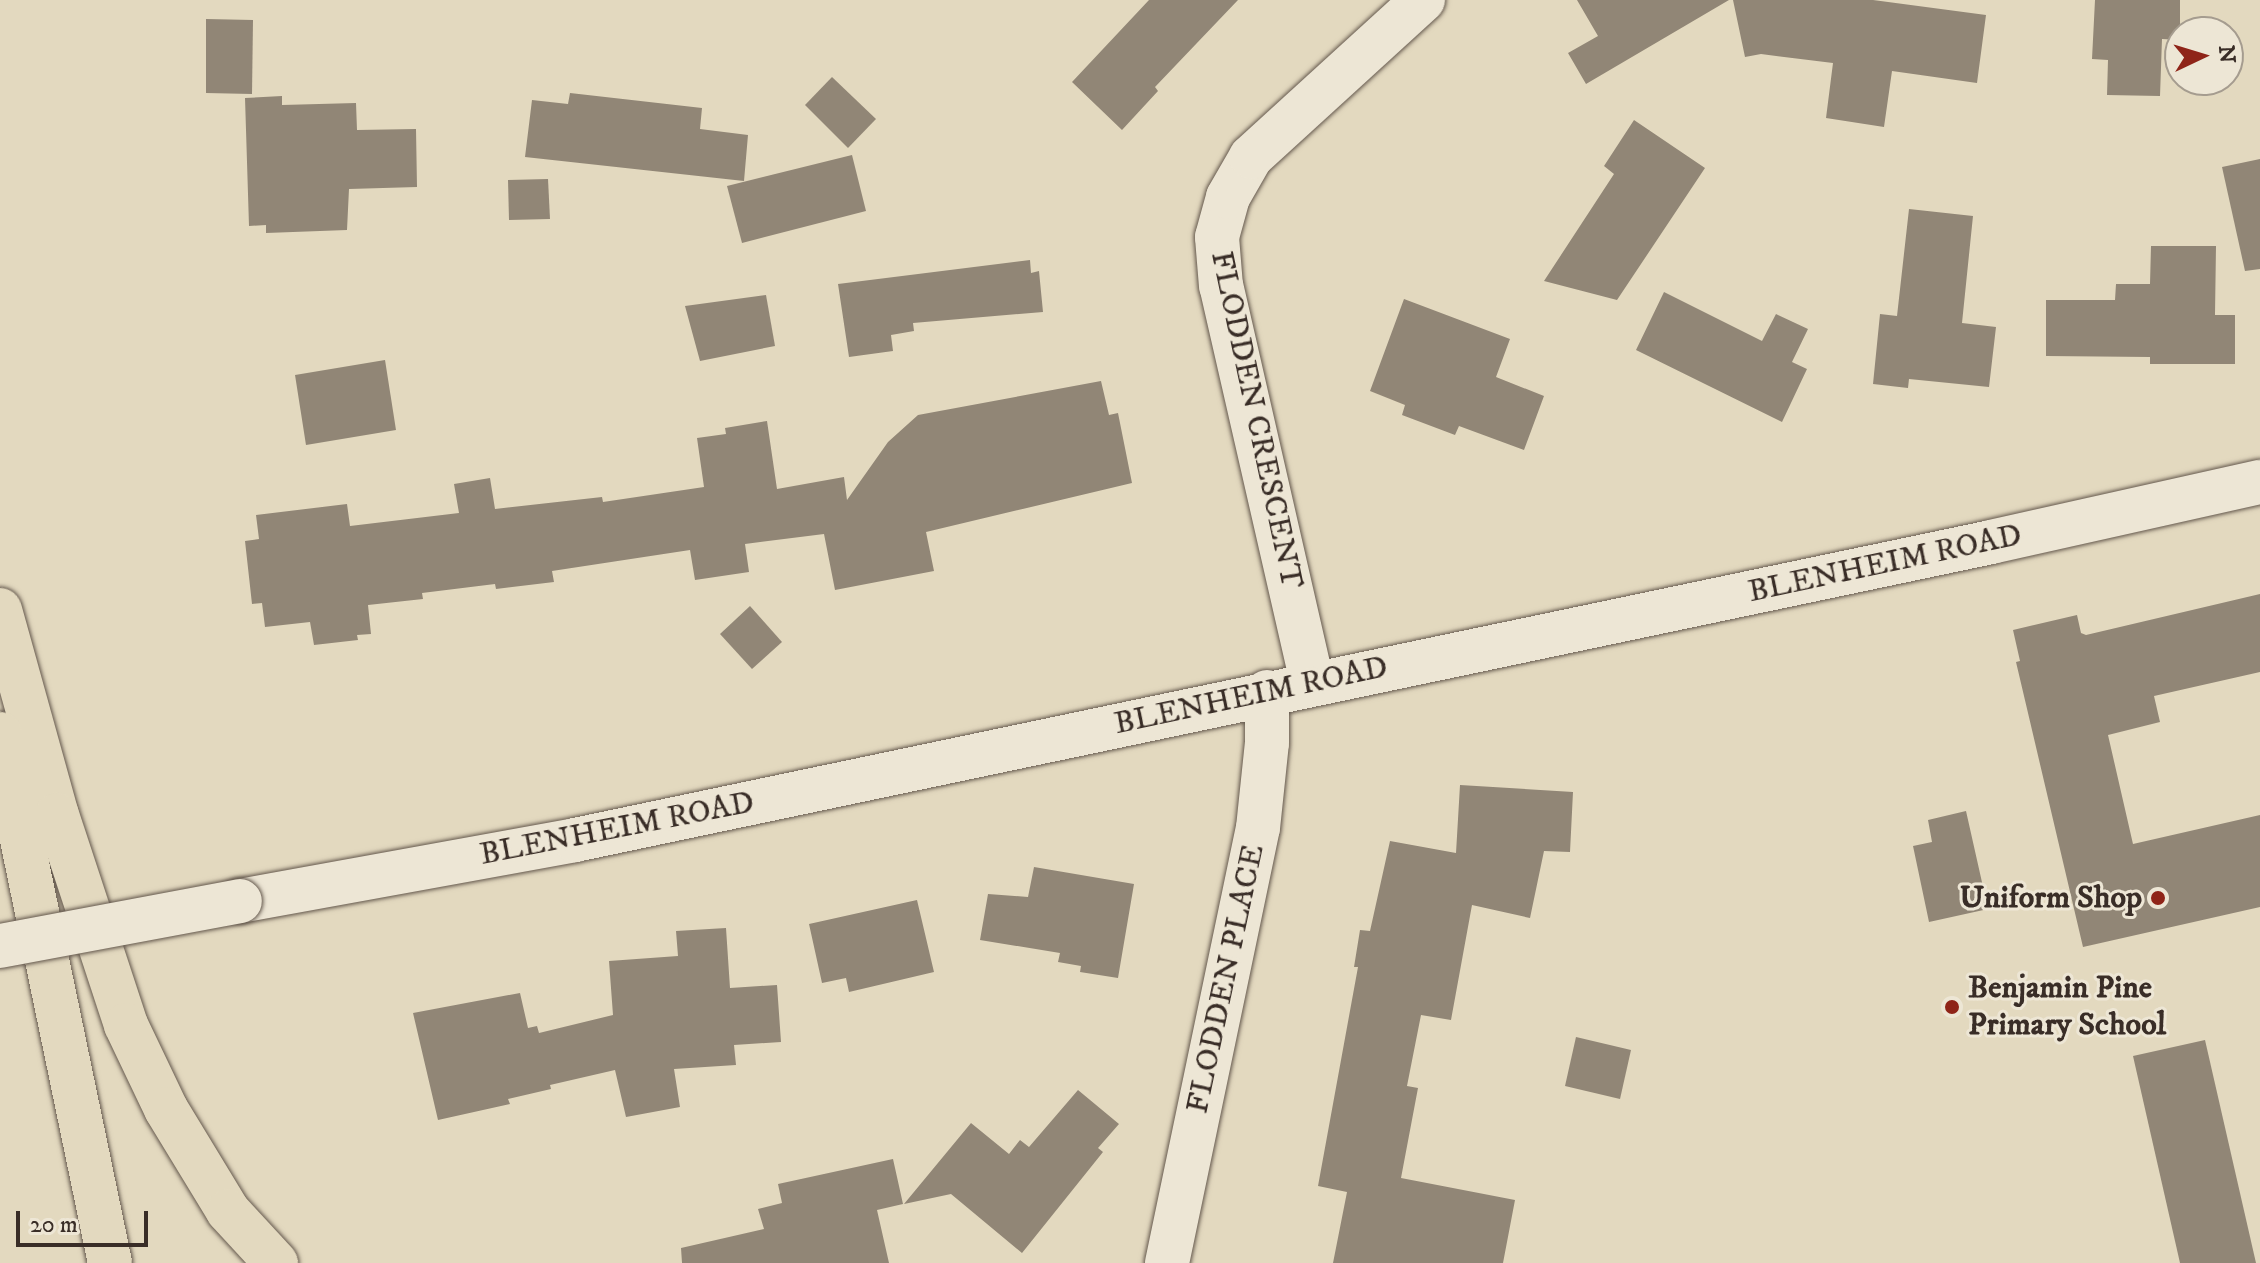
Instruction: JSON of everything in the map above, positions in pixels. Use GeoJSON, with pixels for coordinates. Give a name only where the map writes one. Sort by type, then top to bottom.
{"type":"FeatureCollection","features":[{"type":"Feature","properties":{"kind":"highway"},"geometry":{"type":"LineString","coordinates":[[0,610],[57,815],[126,1025],[166,1109],[228,1211],[276,1263]]}},
{"type":"Feature","properties":{"kind":"highway"},"geometry":{"type":"LineString","coordinates":[[0,734],[110,1263]]}},
{"type":"Feature","properties":{"kind":"street","name":"FLODDEN CRESCENT"},"geometry":{"type":"LineString","coordinates":[[1312,682],[1221,286],[1217,237],[1228,197],[1251,157],[1423,0]]}},
{"type":"Feature","properties":{"kind":"street","name":"BLENHEIM ROAD"},"geometry":{"type":"LineString","coordinates":[[0,946],[575,840],[1312,682],[1960,549],[2260,482]]}},
{"type":"Feature","properties":{"kind":"street","name":"FLODDEN PLACE"},"geometry":{"type":"LineString","coordinates":[[1167,1263],[1258,828],[1267,743],[1267,692]]}},
{"type":"Feature","properties":{"kind":"building"},"geometry":{"type":"Polygon","coordinates":[[[1149,0],[1238,0],[1155,87],[1158,91],[1122,130],[1072,82],[1149,0]]]}},
{"type":"Feature","properties":{"kind":"building"},"geometry":{"type":"Polygon","coordinates":[[[1577,0],[1729,0],[1586,84],[1568,53],[1598,36],[1577,0]]]}},
{"type":"Feature","properties":{"kind":"building"},"geometry":{"type":"Polygon","coordinates":[[[1733,0],[1873,0],[1986,15],[1977,83],[1892,71],[1884,127],[1826,118],[1833,63],[1761,54],[1745,57],[1733,0]]]}},
{"type":"Feature","properties":{"kind":"building"},"geometry":{"type":"Polygon","coordinates":[[[2095,0],[2180,0],[2180,16],[2164,16],[2160,96],[2107,95],[2108,60],[2092,59],[2095,0]]]}},
{"type":"Feature","properties":{"kind":"building"},"geometry":{"type":"Polygon","coordinates":[[[206,19],[253,20],[252,94],[206,93],[206,19]]]}},
{"type":"Feature","properties":{"kind":"building"},"geometry":{"type":"Polygon","coordinates":[[[832,77],[876,119],[848,148],[805,105],[832,77]]]}},
{"type":"Feature","properties":{"kind":"building"},"geometry":{"type":"Polygon","coordinates":[[[570,93],[702,108],[700,129],[748,135],[744,181],[525,157],[532,100],[568,104],[570,93]]]}},
{"type":"Feature","properties":{"kind":"building"},"geometry":{"type":"Polygon","coordinates":[[[282,96],[282,105],[356,103],[357,130],[416,129],[417,187],[349,189],[347,230],[266,233],[266,225],[249,226],[245,98],[282,96]]]}},
{"type":"Feature","properties":{"kind":"building"},"geometry":{"type":"Polygon","coordinates":[[[1634,120],[1705,168],[1617,300],[1544,281],[1614,174],[1604,166],[1634,120]]]}},
{"type":"Feature","properties":{"kind":"building"},"geometry":{"type":"Polygon","coordinates":[[[852,155],[866,211],[742,243],[727,186],[852,155]]]}},
{"type":"Feature","properties":{"kind":"building"},"geometry":{"type":"Polygon","coordinates":[[[2260,159],[2260,269],[2245,271],[2222,167],[2260,159]]]}},
{"type":"Feature","properties":{"kind":"building"},"geometry":{"type":"Polygon","coordinates":[[[548,179],[550,219],[509,220],[508,180],[548,179]]]}},
{"type":"Feature","properties":{"kind":"building"},"geometry":{"type":"Polygon","coordinates":[[[1909,209],[1973,216],[1962,323],[1996,327],[1989,387],[1909,379],[1908,388],[1873,384],[1880,314],[1897,316],[1909,209]]]}},
{"type":"Feature","properties":{"kind":"building"},"geometry":{"type":"Polygon","coordinates":[[[2151,246],[2216,246],[2215,315],[2235,315],[2235,364],[2150,364],[2150,357],[2046,356],[2046,300],[2115,300],[2116,284],[2150,284],[2151,246]]]}},
{"type":"Feature","properties":{"kind":"building"},"geometry":{"type":"Polygon","coordinates":[[[1030,260],[1031,273],[1039,271],[1043,312],[913,323],[914,331],[891,335],[893,351],[849,357],[838,284],[1030,260]]]}},
{"type":"Feature","properties":{"kind":"building"},"geometry":{"type":"Polygon","coordinates":[[[1664,292],[1762,341],[1776,314],[1808,329],[1792,362],[1807,369],[1782,422],[1636,350],[1664,292]]]}},
{"type":"Feature","properties":{"kind":"building"},"geometry":{"type":"Polygon","coordinates":[[[766,295],[775,346],[700,361],[685,306],[766,295]]]}},
{"type":"Feature","properties":{"kind":"building"},"geometry":{"type":"Polygon","coordinates":[[[1404,299],[1510,339],[1496,377],[1544,396],[1524,450],[1459,426],[1455,435],[1402,415],[1405,405],[1370,391],[1404,299]]]}},
{"type":"Feature","properties":{"kind":"building"},"geometry":{"type":"Polygon","coordinates":[[[385,360],[396,430],[306,445],[295,375],[385,360]]]}},
{"type":"Feature","properties":{"kind":"building"},"geometry":{"type":"Polygon","coordinates":[[[1101,381],[1109,415],[1118,413],[1132,483],[926,532],[934,571],[835,590],[824,534],[745,544],[749,572],[695,580],[690,550],[552,571],[554,582],[496,589],[495,584],[422,593],[423,599],[368,605],[371,634],[357,635],[358,640],[314,645],[310,622],[265,627],[262,603],[252,604],[245,541],[259,539],[256,515],[347,504],[350,526],[459,513],[454,484],[490,478],[495,509],[602,497],[603,502],[704,487],[697,438],[726,434],[725,428],[767,421],[777,489],[844,477],[847,500],[888,442],[918,415],[1101,381]]]}},
{"type":"Feature","properties":{"kind":"building"},"geometry":{"type":"Polygon","coordinates":[[[2260,594],[2260,672],[2154,696],[2160,722],[2108,735],[2133,844],[2260,815],[2260,907],[2083,947],[2016,662],[2020,661],[2013,630],[2077,615],[2081,633],[2086,635],[2260,594]]]}},
{"type":"Feature","properties":{"kind":"building"},"geometry":{"type":"Polygon","coordinates":[[[750,606],[782,642],[752,669],[720,634],[750,606]]]}},
{"type":"Feature","properties":{"kind":"building"},"geometry":{"type":"Polygon","coordinates":[[[1460,785],[1573,792],[1570,852],[1544,851],[1530,918],[1472,905],[1451,1020],[1421,1015],[1407,1086],[1418,1088],[1401,1178],[1515,1200],[1503,1263],[1333,1263],[1347,1192],[1318,1186],[1358,967],[1354,967],[1360,930],[1370,931],[1390,841],[1456,853],[1460,785]]]}},
{"type":"Feature","properties":{"kind":"building"},"geometry":{"type":"Polygon","coordinates":[[[1966,811],[1988,909],[1929,922],[1913,846],[1932,842],[1928,820],[1966,811]]]}},
{"type":"Feature","properties":{"kind":"building"},"geometry":{"type":"Polygon","coordinates":[[[1034,867],[1134,884],[1118,978],[1080,972],[1081,966],[1058,962],[1060,953],[980,940],[988,894],[1028,897],[1034,867]]]}},
{"type":"Feature","properties":{"kind":"building"},"geometry":{"type":"Polygon","coordinates":[[[917,900],[934,972],[849,992],[846,978],[822,983],[809,924],[917,900]]]}},
{"type":"Feature","properties":{"kind":"building"},"geometry":{"type":"Polygon","coordinates":[[[726,928],[730,988],[777,985],[781,1042],[734,1045],[736,1065],[674,1069],[680,1107],[626,1117],[615,1070],[550,1085],[551,1089],[508,1099],[510,1104],[438,1120],[413,1013],[520,993],[528,1028],[537,1026],[539,1033],[613,1015],[609,961],[678,956],[676,931],[726,928]]]}},
{"type":"Feature","properties":{"kind":"building"},"geometry":{"type":"Polygon","coordinates":[[[1576,1037],[1631,1050],[1620,1099],[1565,1086],[1576,1037]]]}},
{"type":"Feature","properties":{"kind":"building"},"geometry":{"type":"Polygon","coordinates":[[[2205,1040],[2256,1263],[2180,1263],[2133,1056],[2205,1040]]]}},
{"type":"Feature","properties":{"kind":"building"},"geometry":{"type":"Polygon","coordinates":[[[1078,1090],[1119,1124],[1098,1148],[1103,1152],[1022,1253],[951,1194],[904,1204],[971,1123],[1009,1154],[1020,1140],[1029,1147],[1078,1090]]]}},
{"type":"Feature","properties":{"kind":"building"},"geometry":{"type":"Polygon","coordinates":[[[893,1159],[903,1204],[877,1210],[889,1263],[682,1263],[681,1248],[764,1229],[758,1209],[782,1203],[778,1184],[893,1159]]]}},
{"type":"Feature","properties":{"kind":"place","name":"Uniform Shop"},"geometry":{"type":"Point","coordinates":[2158,898]}},
{"type":"Feature","properties":{"kind":"place","name":"Benjamin Pine Primary School"},"geometry":{"type":"Point","coordinates":[1952,1007]}}]}
